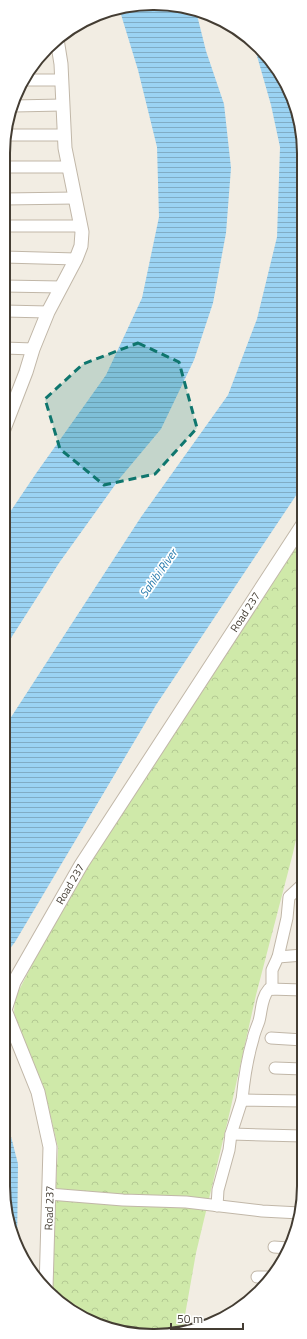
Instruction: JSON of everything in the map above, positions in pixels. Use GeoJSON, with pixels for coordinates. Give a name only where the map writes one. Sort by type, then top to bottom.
{"type":"FeatureCollection","features":[{"type":"Feature","properties":{"kind":"street"},"geometry":{"type":"LineString","coordinates":[[10,413],[48,312],[76,259],[81,246],[82,232],[68,167],[64,135],[61,64],[58,47]]}},
{"type":"Feature","properties":{"kind":"street"},"geometry":{"type":"LineString","coordinates":[[30,80],[62,80]]}},
{"type":"Feature","properties":{"kind":"street"},"geometry":{"type":"LineString","coordinates":[[18,106],[62,105]]}},
{"type":"Feature","properties":{"kind":"street"},"geometry":{"type":"LineString","coordinates":[[11,135],[64,135]]}},
{"type":"Feature","properties":{"kind":"street"},"geometry":{"type":"LineString","coordinates":[[10,167],[68,167]]}},
{"type":"Feature","properties":{"kind":"street"},"geometry":{"type":"LineString","coordinates":[[10,199],[75,198]]}},
{"type":"Feature","properties":{"kind":"street"},"geometry":{"type":"LineString","coordinates":[[10,226],[80,226]]}},
{"type":"Feature","properties":{"kind":"street"},"geometry":{"type":"LineString","coordinates":[[10,257],[76,259]]}},
{"type":"Feature","properties":{"kind":"street"},"geometry":{"type":"LineString","coordinates":[[10,286],[61,287]]}},
{"type":"Feature","properties":{"kind":"street"},"geometry":{"type":"LineString","coordinates":[[10,311],[48,312]]}},
{"type":"Feature","properties":{"kind":"street"},"geometry":{"type":"LineString","coordinates":[[10,348],[33,349]]}},
{"type":"Feature","properties":{"kind":"street","name":"Road 237"},"geometry":{"type":"LineString","coordinates":[[10,994],[14,982],[81,865],[297,533]]}},
{"type":"Feature","properties":{"kind":"street"},"geometry":{"type":"LineString","coordinates":[[272,989],[272,970],[278,957],[287,918],[289,897],[297,890]]}},
{"type":"Feature","properties":{"kind":"street"},"geometry":{"type":"LineString","coordinates":[[278,957],[297,955]]}},
{"type":"Feature","properties":{"kind":"street"},"geometry":{"type":"LineString","coordinates":[[217,1206],[218,1190],[229,1150],[231,1134],[242,1100],[245,1070],[263,1002],[270,989],[297,990]]}},
{"type":"Feature","properties":{"kind":"street","name":"Road 237"},"geometry":{"type":"LineString","coordinates":[[10,1022],[38,1092],[50,1147],[46,1280]]}},
{"type":"Feature","properties":{"kind":"street"},"geometry":{"type":"LineString","coordinates":[[271,1038],[297,1040]]}},
{"type":"Feature","properties":{"kind":"street"},"geometry":{"type":"LineString","coordinates":[[275,1068],[297,1069]]}},
{"type":"Feature","properties":{"kind":"street"},"geometry":{"type":"LineString","coordinates":[[242,1100],[297,1101]]}},
{"type":"Feature","properties":{"kind":"street"},"geometry":{"type":"LineString","coordinates":[[231,1134],[297,1136]]}},
{"type":"Feature","properties":{"kind":"street"},"geometry":{"type":"LineString","coordinates":[[49,1194],[123,1200],[186,1202],[262,1211],[294,1213]]}},
{"type":"Feature","properties":{"kind":"street"},"geometry":{"type":"LineString","coordinates":[[274,1247],[283,1248]]}},
{"type":"Feature","properties":{"kind":"street"},"geometry":{"type":"LineString","coordinates":[[257,1277],[264,1277]]}},
{"type":"Feature","properties":{"kind":"highlighted area"},"geometry":{"type":"Polygon","coordinates":[[[138,343],[179,362],[197,428],[155,474],[104,485],[60,449],[45,399],[83,364],[138,343]]]}},
{"type":"Feature","properties":{"kind":"green space"},"geometry":{"type":"Polygon","coordinates":[[[297,546],[297,835],[256,995],[196,1253],[183,1326],[172,1328],[144,1329],[107,1321],[74,1305],[50,1285],[58,1148],[47,1101],[14,1013],[15,998],[81,877],[297,546]]]}},
{"type":"Feature","properties":{"kind":"water"},"geometry":{"type":"Polygon","coordinates":[[[144,10],[163,10],[198,17],[206,51],[224,104],[231,168],[226,233],[213,303],[194,360],[161,429],[120,478],[59,563],[10,640],[10,512],[106,375],[142,298],[159,217],[157,147],[138,70],[121,14],[144,10]]]}},
{"type":"Feature","properties":{"kind":"water","name":"Sahibi River"},"geometry":{"type":"Polygon","coordinates":[[[256,54],[273,74],[282,90],[292,116],[297,144],[297,494],[156,705],[10,949],[10,719],[141,517],[228,395],[257,319],[277,237],[280,147],[271,105],[256,54]]]}},
{"type":"Feature","properties":{"kind":"water"},"geometry":{"type":"Polygon","coordinates":[[[10,1133],[18,1164],[17,1230],[10,1195],[10,1133]]]}}]}
